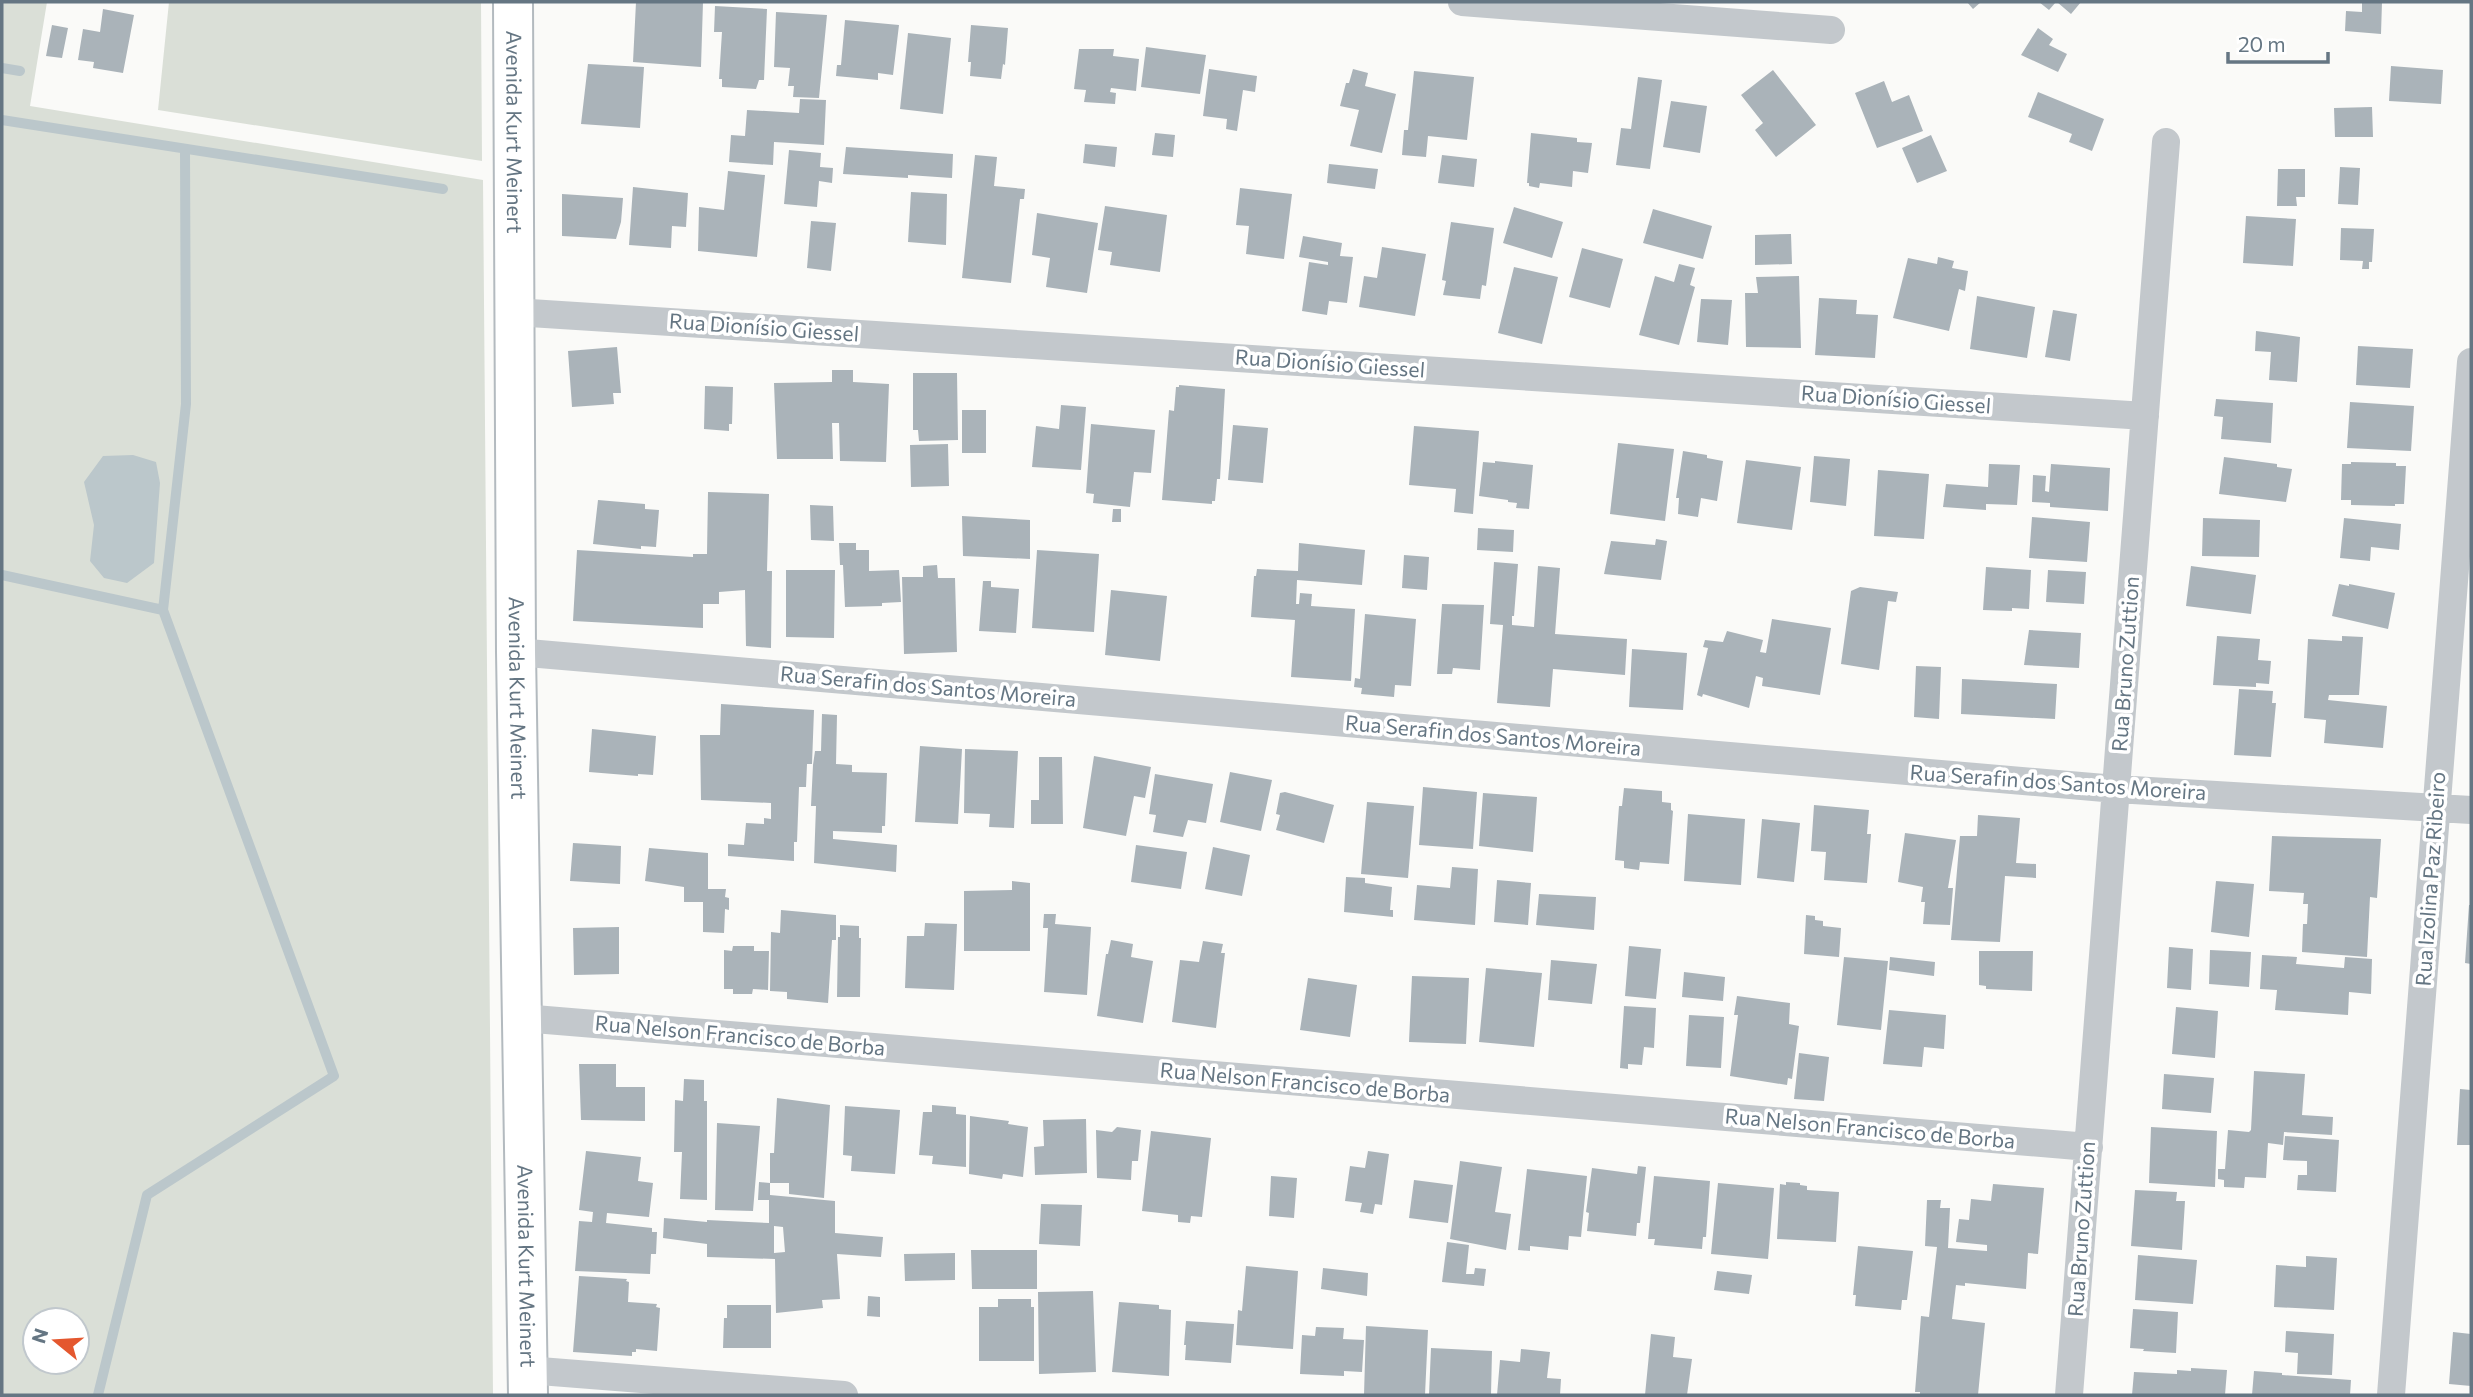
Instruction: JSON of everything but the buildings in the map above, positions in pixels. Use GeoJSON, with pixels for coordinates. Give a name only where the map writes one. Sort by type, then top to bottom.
{"type":"FeatureCollection","features":[{"type":"Feature","properties":{"kind":"main road","name":"Avenida Kurt Meinert"},"geometry":{"type":"LineString","coordinates":[[513,2],[516,652],[527,1383]]}},
{"type":"Feature","properties":{"kind":"street"},"geometry":{"type":"LineString","coordinates":[[1462,2],[1831,30]]}},
{"type":"Feature","properties":{"kind":"street","name":"Rua Bruno Zuttion"},"geometry":{"type":"LineString","coordinates":[[2070,1395],[2166,142]]}},
{"type":"Feature","properties":{"kind":"street","name":"Rua Dionísio Giessel"},"geometry":{"type":"LineString","coordinates":[[514,312],[2145,416]]}},
{"type":"Feature","properties":{"kind":"street","name":"Rua Izolina Paz Ribeiro"},"geometry":{"type":"LineString","coordinates":[[2391,1395],[2471,362]]}},
{"type":"Feature","properties":{"kind":"street","name":"Rua Serafin dos Santos Moreira"},"geometry":{"type":"LineString","coordinates":[[516,652],[2116,789],[2471,810]]}},
{"type":"Feature","properties":{"kind":"street","name":"Rua Nelson Francisco de Borba"},"geometry":{"type":"LineString","coordinates":[[522,1018],[2089,1147]]}},
{"type":"Feature","properties":{"kind":"street"},"geometry":{"type":"LineString","coordinates":[[527,1383],[844,1395]]}},
{"type":"Feature","properties":{"kind":"shaded area"},"geometry":{"type":"Polygon","coordinates":[[[2,2],[47,2],[30,106],[483,180],[493,1395],[2,1395],[2,2]]]}},
{"type":"Feature","properties":{"kind":"shaded area"},"geometry":{"type":"Polygon","coordinates":[[[169,2],[481,2],[482,161],[158,110],[169,2]]]}},
{"type":"Feature","properties":{"kind":"shaded area"},"geometry":{"type":"Polygon","coordinates":[[[133,455],[156,462],[160,483],[154,563],[127,583],[104,578],[90,561],[94,525],[84,482],[103,456],[133,455]]]}},
{"type":"Feature","properties":{"kind":"waterway"},"geometry":{"type":"LineString","coordinates":[[2,68],[20,71]]}},
{"type":"Feature","properties":{"kind":"waterway"},"geometry":{"type":"LineString","coordinates":[[2,120],[443,189]]}},
{"type":"Feature","properties":{"kind":"waterway"},"geometry":{"type":"LineString","coordinates":[[98,1395],[147,1195],[334,1076],[163,610],[186,404],[185,149]]}},
{"type":"Feature","properties":{"kind":"waterway"},"geometry":{"type":"LineString","coordinates":[[2,575],[163,610]]}}]}
